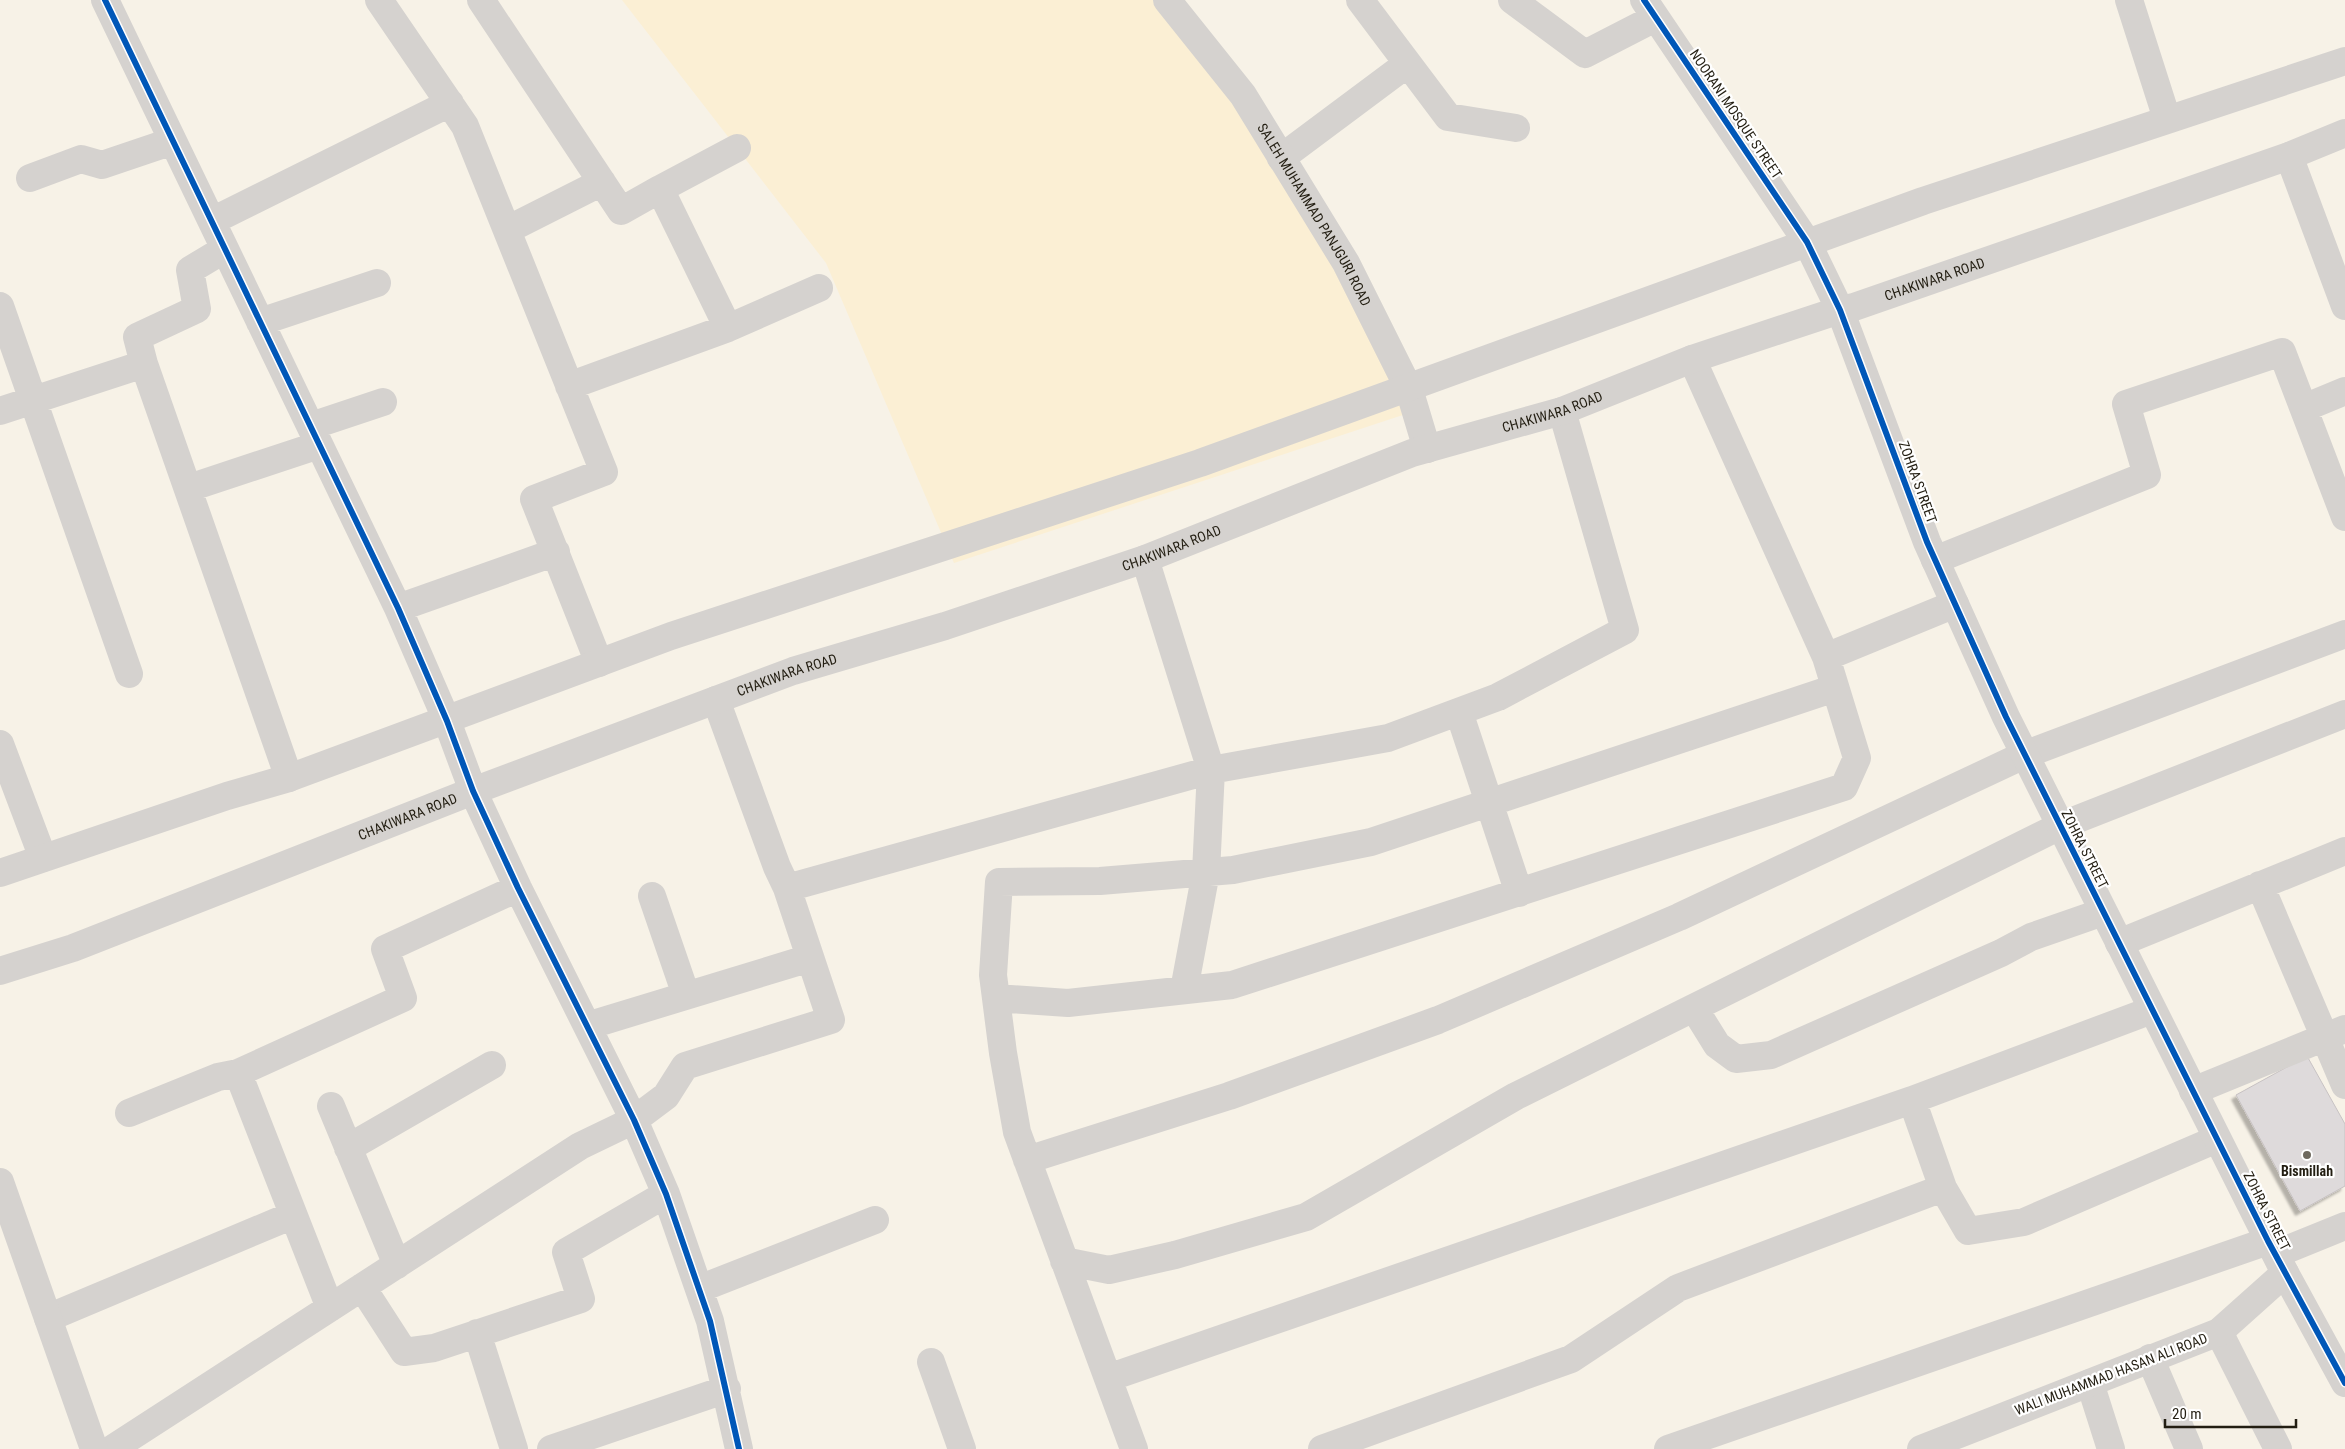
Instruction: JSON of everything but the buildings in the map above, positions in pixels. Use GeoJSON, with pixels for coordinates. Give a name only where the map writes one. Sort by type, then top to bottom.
{"type":"FeatureCollection","features":[{"type":"Feature","properties":{"kind":"street"},"geometry":{"type":"LineString","coordinates":[[105,0],[398,608],[447,721],[473,790],[518,888],[634,1120],[666,1194],[710,1321],[727,1389],[739,1449]]}},
{"type":"Feature","properties":{"kind":"street"},"geometry":{"type":"LineString","coordinates":[[379,0],[465,126],[604,472],[534,499],[599,663]]}},
{"type":"Feature","properties":{"kind":"street"},"geometry":{"type":"LineString","coordinates":[[481,0],[621,211],[737,148]]}},
{"type":"Feature","properties":{"kind":"street","name":"SALEH MUHAMMAD PANJGURI ROAD"},"geometry":{"type":"LineString","coordinates":[[1167,0],[1243,95],[1346,263],[1409,389],[1427,449]]}},
{"type":"Feature","properties":{"kind":"street"},"geometry":{"type":"LineString","coordinates":[[1360,0],[1448,118],[1516,128]]}},
{"type":"Feature","properties":{"kind":"street"},"geometry":{"type":"LineString","coordinates":[[1512,0],[1585,54],[1650,9]]}},
{"type":"Feature","properties":{"kind":"street"},"geometry":{"type":"LineString","coordinates":[[2128,0],[2167,119]]}},
{"type":"Feature","properties":{"kind":"street","name":"NOORANI MOSQUE STREET"},"geometry":{"type":"LineString","coordinates":[[1650,9],[1807,242],[1840,310]]}},
{"type":"Feature","properties":{"kind":"street"},"geometry":{"type":"LineString","coordinates":[[0,873],[228,796],[289,778],[680,633],[1200,463],[1409,389],[1923,201],[2345,61]]}},
{"type":"Feature","properties":{"kind":"street"},"geometry":{"type":"LineString","coordinates":[[1281,158],[1407,64]]}},
{"type":"Feature","properties":{"kind":"street"},"geometry":{"type":"LineString","coordinates":[[212,221],[450,103]]}},
{"type":"Feature","properties":{"kind":"street","name":"CHAKIWARA ROAD"},"geometry":{"type":"LineString","coordinates":[[0,971],[73,948],[473,790],[793,671],[945,626],[1145,559],[1427,449],[1562,411],[1692,359],[1854,307],[2289,156],[2345,133]]}},
{"type":"Feature","properties":{"kind":"street"},"geometry":{"type":"LineString","coordinates":[[30,178],[81,158],[102,165],[172,141]]}},
{"type":"Feature","properties":{"kind":"street"},"geometry":{"type":"LineString","coordinates":[[2289,156],[2345,306]]}},
{"type":"Feature","properties":{"kind":"street"},"geometry":{"type":"LineString","coordinates":[[507,230],[602,182]]}},
{"type":"Feature","properties":{"kind":"street"},"geometry":{"type":"LineString","coordinates":[[660,189],[728,328]]}},
{"type":"Feature","properties":{"kind":"street"},"geometry":{"type":"LineString","coordinates":[[225,249],[190,270],[198,309],[137,337],[144,364],[289,778]]}},
{"type":"Feature","properties":{"kind":"street"},"geometry":{"type":"LineString","coordinates":[[260,322],[377,283]]}},
{"type":"Feature","properties":{"kind":"street"},"geometry":{"type":"LineString","coordinates":[[570,386],[728,328],[819,288]]}},
{"type":"Feature","properties":{"kind":"street"},"geometry":{"type":"LineString","coordinates":[[0,306],[129,674]]}},
{"type":"Feature","properties":{"kind":"street","name":"ZOHRA STREET"},"geometry":{"type":"LineString","coordinates":[[1840,310],[1935,560],[2024,755],[2276,1256],[2345,1382]]}},
{"type":"Feature","properties":{"kind":"street"},"geometry":{"type":"LineString","coordinates":[[1935,560],[2147,475],[2126,404],[2282,352],[2345,516]]}},
{"type":"Feature","properties":{"kind":"street"},"geometry":{"type":"LineString","coordinates":[[996,998],[1068,1003],[1232,985],[1844,787],[1857,758],[1826,657],[1692,359]]}},
{"type":"Feature","properties":{"kind":"street"},"geometry":{"type":"LineString","coordinates":[[0,411],[144,364]]}},
{"type":"Feature","properties":{"kind":"street"},"geometry":{"type":"LineString","coordinates":[[2304,408],[2345,391]]}},
{"type":"Feature","properties":{"kind":"street"},"geometry":{"type":"LineString","coordinates":[[189,488],[315,436],[383,402]]}},
{"type":"Feature","properties":{"kind":"street"},"geometry":{"type":"LineString","coordinates":[[787,888],[1211,770],[1388,738],[1498,697],[1625,630],[1562,411]]}},
{"type":"Feature","properties":{"kind":"street"},"geometry":{"type":"LineString","coordinates":[[398,608],[556,552]]}},
{"type":"Feature","properties":{"kind":"street"},"geometry":{"type":"LineString","coordinates":[[1145,559],[1211,770],[1206,872],[1184,990]]}},
{"type":"Feature","properties":{"kind":"street"},"geometry":{"type":"LineString","coordinates":[[1826,657],[1955,604]]}},
{"type":"Feature","properties":{"kind":"street"},"geometry":{"type":"LineString","coordinates":[[1027,1160],[1229,1096],[1438,1020],[1679,917],[2024,755],[2345,634]]}},
{"type":"Feature","properties":{"kind":"street"},"geometry":{"type":"LineString","coordinates":[[1134,1449],[1017,1132],[1003,1053],[993,975],[999,882],[1100,881],[1233,870],[1372,842],[1835,688]]}},
{"type":"Feature","properties":{"kind":"street"},"geometry":{"type":"LineString","coordinates":[[112,1449],[580,1146],[634,1120],[666,1096],[685,1066],[831,1020],[787,888],[777,867],[716,700]]}},
{"type":"Feature","properties":{"kind":"street"},"geometry":{"type":"LineString","coordinates":[[1459,712],[1519,893]]}},
{"type":"Feature","properties":{"kind":"street"},"geometry":{"type":"LineString","coordinates":[[1064,1261],[1109,1270],[1174,1255],[1306,1217],[1516,1096],[2060,826],[2345,714]]}},
{"type":"Feature","properties":{"kind":"street"},"geometry":{"type":"LineString","coordinates":[[0,744],[43,858]]}},
{"type":"Feature","properties":{"kind":"street"},"geometry":{"type":"LineString","coordinates":[[2119,943],[2345,851]]}},
{"type":"Feature","properties":{"kind":"street"},"geometry":{"type":"LineString","coordinates":[[2260,885],[2334,1034],[2345,1085]]}},
{"type":"Feature","properties":{"kind":"street"},"geometry":{"type":"LineString","coordinates":[[129,1113],[218,1077],[238,1073],[403,998],[385,949],[518,888]]}},
{"type":"Feature","properties":{"kind":"street"},"geometry":{"type":"LineString","coordinates":[[652,896],[686,995]]}},
{"type":"Feature","properties":{"kind":"street"},"geometry":{"type":"LineString","coordinates":[[1694,1008],[1716,1045],[1736,1059],[1771,1055],[2001,953],[2031,937],[2103,912]]}},
{"type":"Feature","properties":{"kind":"street"},"geometry":{"type":"LineString","coordinates":[[587,1026],[810,958]]}},
{"type":"Feature","properties":{"kind":"street"},"geometry":{"type":"LineString","coordinates":[[1108,1378],[1912,1100],[2152,1010]]}},
{"type":"Feature","properties":{"kind":"street"},"geometry":{"type":"LineString","coordinates":[[2193,1091],[2334,1034]]}},
{"type":"Feature","properties":{"kind":"street"},"geometry":{"type":"LineString","coordinates":[[348,1148],[492,1064]]}},
{"type":"Feature","properties":{"kind":"street"},"geometry":{"type":"LineString","coordinates":[[238,1073],[330,1308]]}},
{"type":"Feature","properties":{"kind":"street"},"geometry":{"type":"LineString","coordinates":[[1912,1100],[1943,1188],[1968,1231],[2024,1222],[2217,1139]]}},
{"type":"Feature","properties":{"kind":"street"},"geometry":{"type":"LineString","coordinates":[[331,1106],[397,1264]]}},
{"type":"Feature","properties":{"kind":"street"},"geometry":{"type":"LineString","coordinates":[[0,1182],[94,1449]]}},
{"type":"Feature","properties":{"kind":"street"},"geometry":{"type":"LineString","coordinates":[[1322,1449],[1570,1359],[1678,1288],[1943,1188]]}},
{"type":"Feature","properties":{"kind":"street"},"geometry":{"type":"LineString","coordinates":[[362,1287],[404,1352],[434,1348],[581,1299],[566,1252],[666,1194]]}},
{"type":"Feature","properties":{"kind":"street"},"geometry":{"type":"LineString","coordinates":[[48,1318],[293,1215]]}},
{"type":"Feature","properties":{"kind":"street"},"geometry":{"type":"LineString","coordinates":[[699,1289],[875,1220]]}},
{"type":"Feature","properties":{"kind":"street"},"geometry":{"type":"LineString","coordinates":[[1668,1449],[2276,1256],[2345,1226]]}},
{"type":"Feature","properties":{"kind":"street","name":"WALI MUHAMMAD HASAN ALI ROAD"},"geometry":{"type":"LineString","coordinates":[[1934,1447],[2090,1382],[2219,1332],[2276,1256]]}},
{"type":"Feature","properties":{"kind":"street"},"geometry":{"type":"LineString","coordinates":[[2219,1332],[2278,1449]]}},
{"type":"Feature","properties":{"kind":"street"},"geometry":{"type":"LineString","coordinates":[[477,1333],[514,1449]]}},
{"type":"Feature","properties":{"kind":"street"},"geometry":{"type":"LineString","coordinates":[[2150,1358],[2189,1449]]}},
{"type":"Feature","properties":{"kind":"street"},"geometry":{"type":"LineString","coordinates":[[931,1362],[962,1449]]}},
{"type":"Feature","properties":{"kind":"street"},"geometry":{"type":"LineString","coordinates":[[2090,1382],[2111,1449]]}},
{"type":"Feature","properties":{"kind":"street"},"geometry":{"type":"LineString","coordinates":[[551,1449],[727,1389]]}},
{"type":"Feature","properties":{"kind":"shaded area"},"geometry":{"type":"Polygon","coordinates":[[[622,0],[1167,0],[1243,95],[1409,413],[954,563],[826,263],[622,0]]]}},
{"type":"Feature","properties":{"kind":"cycle path"},"geometry":{"type":"LineString","coordinates":[[105,0],[398,608],[447,721],[473,791],[518,888],[634,1120],[666,1194],[710,1321],[739,1449]]}},
{"type":"Feature","properties":{"kind":"cycle path"},"geometry":{"type":"LineString","coordinates":[[1644,0],[1807,242],[1840,310],[1927,542],[2006,717],[2268,1241],[2345,1383]]}},
{"type":"Feature","properties":{"kind":"place","name":"Bismillah"},"geometry":{"type":"Point","coordinates":[2307,1155]}}]}
